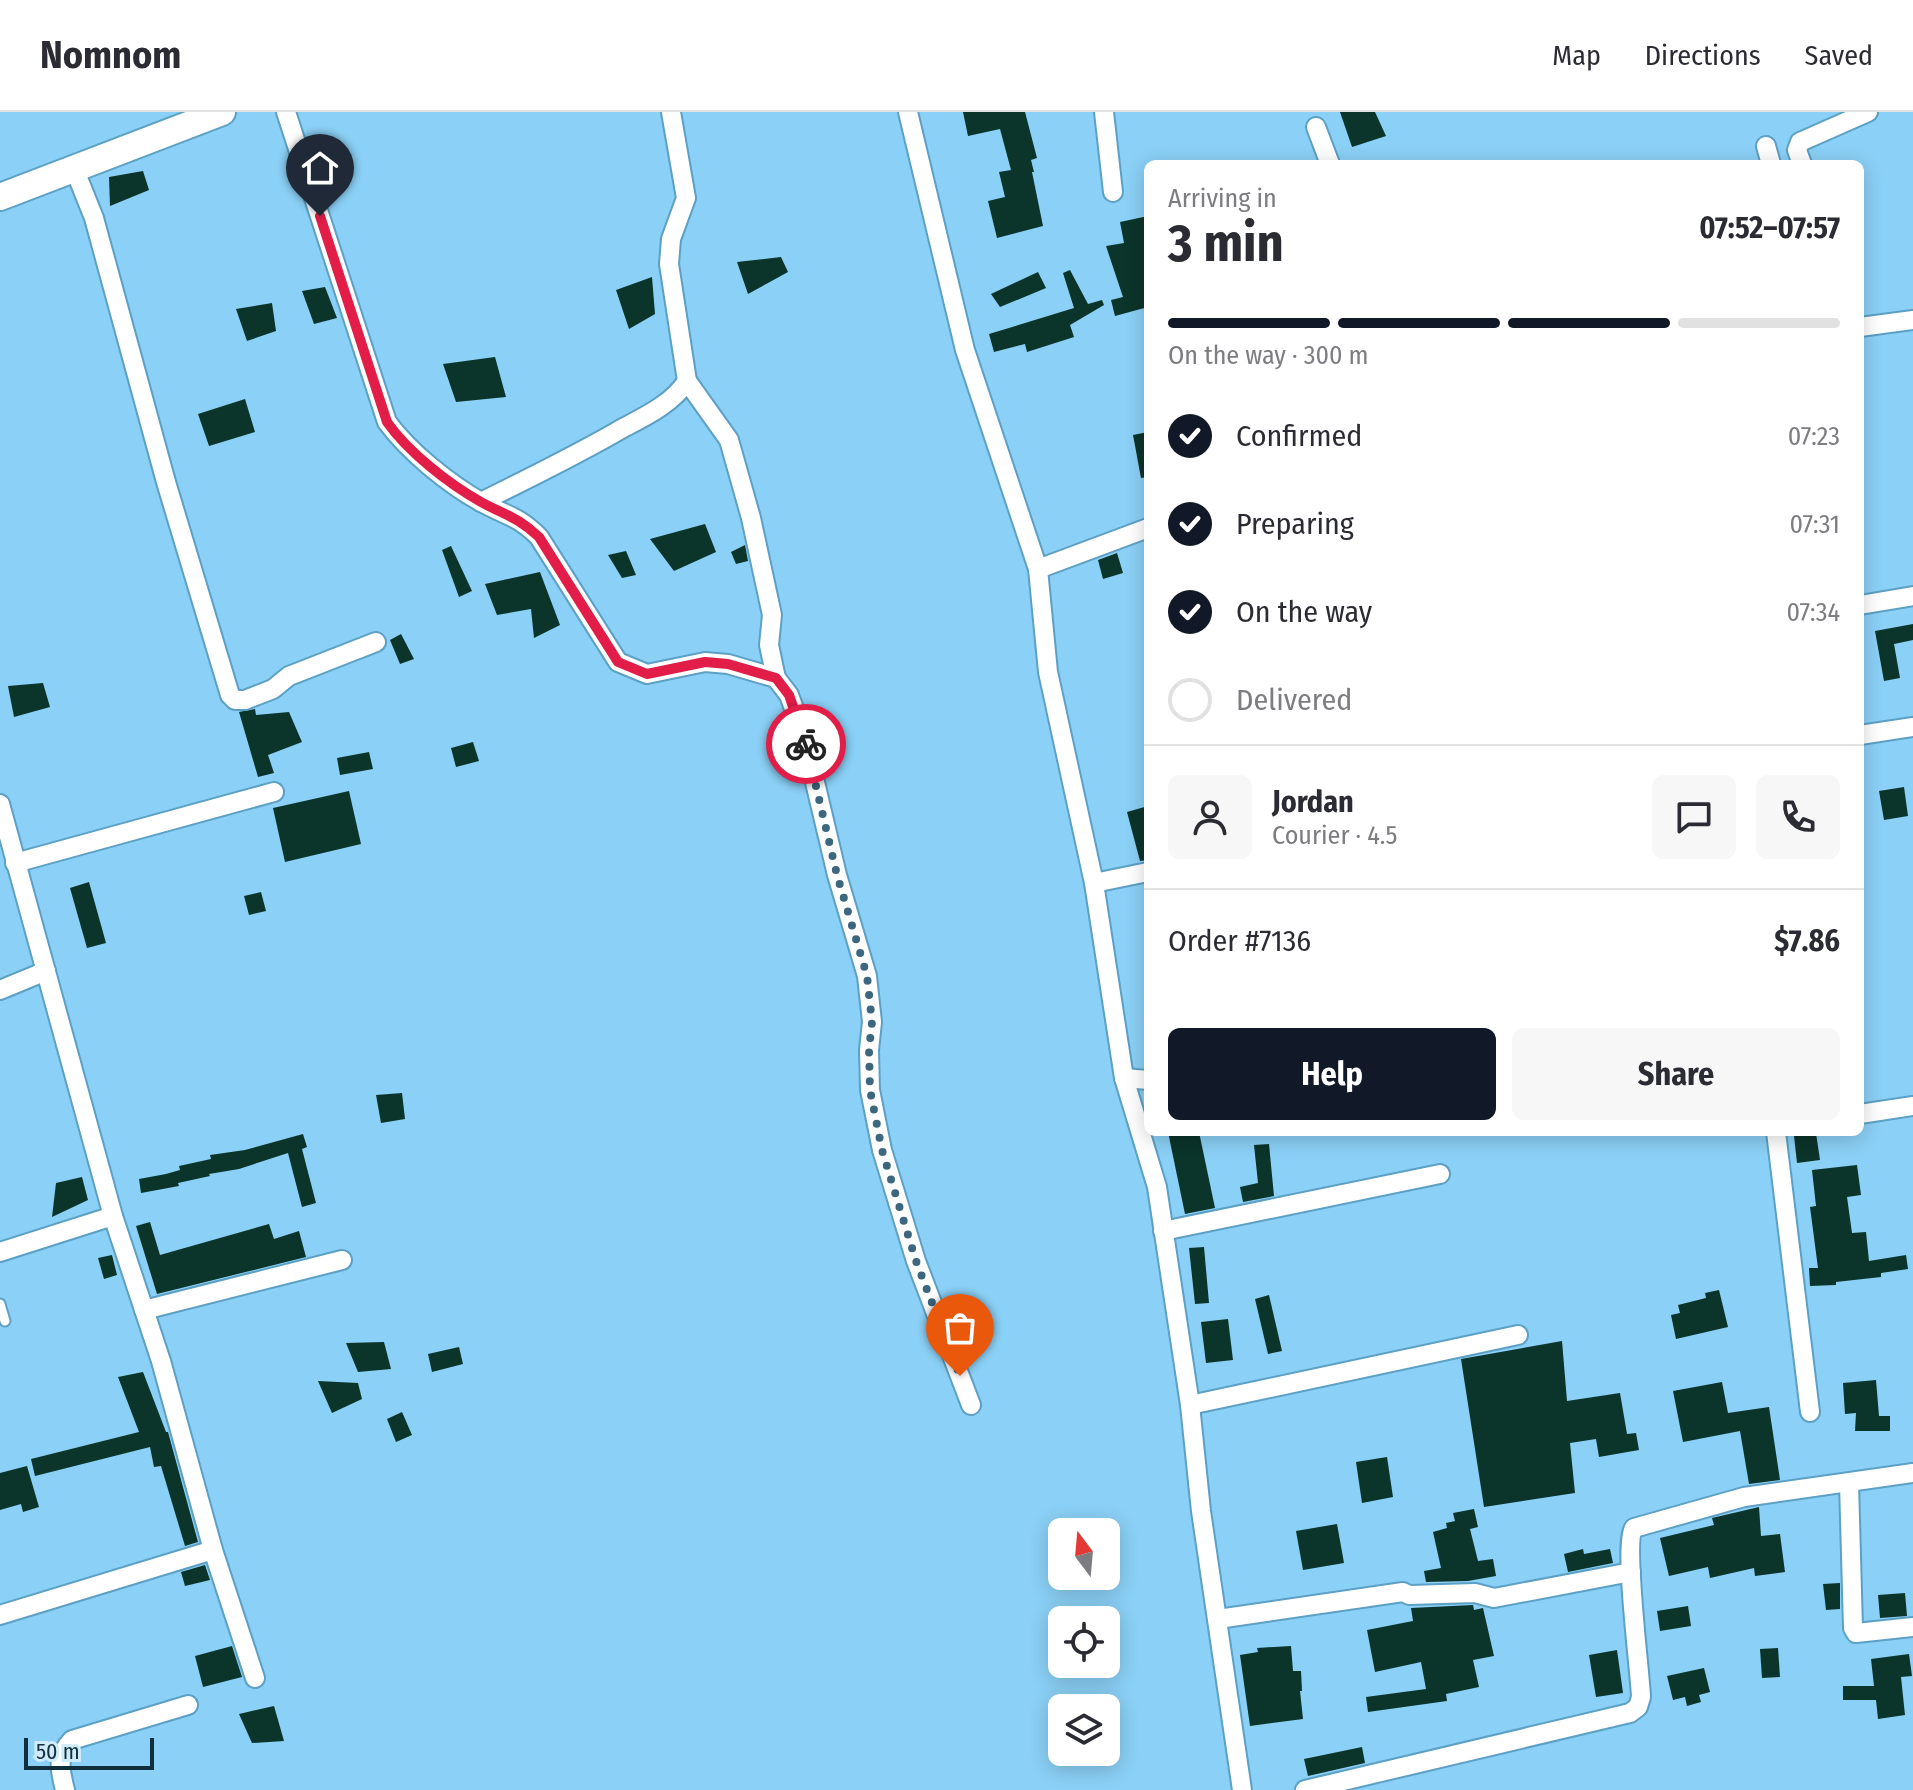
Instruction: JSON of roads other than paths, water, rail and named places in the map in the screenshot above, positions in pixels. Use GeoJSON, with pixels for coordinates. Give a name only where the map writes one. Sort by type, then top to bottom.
{"type":"FeatureCollection","features":[{"type":"Feature","properties":{"kind":"street"},"geometry":{"type":"LineString","coordinates":[[0,197],[222,112]]}},
{"type":"Feature","properties":{"kind":"street"},"geometry":{"type":"LineString","coordinates":[[286,112],[387,422],[414,454],[481,502],[523,522],[539,537],[618,662],[647,674],[705,662],[728,664],[776,678]]}},
{"type":"Feature","properties":{"kind":"street"},"geometry":{"type":"LineString","coordinates":[[671,112],[686,198],[671,239],[669,264],[687,381],[729,440],[751,518],[772,615],[769,645],[776,678],[789,695],[804,736],[837,875],[867,976],[872,1022],[870,1090],[882,1150],[916,1261],[971,1405]]}},
{"type":"Feature","properties":{"kind":"street"},"geometry":{"type":"LineString","coordinates":[[908,112],[965,350],[1038,569],[1048,672],[1094,883],[1124,1078],[1157,1187],[1242,1790]]}},
{"type":"Feature","properties":{"kind":"street"},"geometry":{"type":"LineString","coordinates":[[1104,112],[1113,192]]}},
{"type":"Feature","properties":{"kind":"street"},"geometry":{"type":"LineString","coordinates":[[1801,160],[1797,150],[1800,142],[1868,112]]}},
{"type":"Feature","properties":{"kind":"street"},"geometry":{"type":"LineString","coordinates":[[1316,127],[1328,160]]}},
{"type":"Feature","properties":{"kind":"street"},"geometry":{"type":"LineString","coordinates":[[74,168],[94,218],[166,482],[230,695],[235,700],[245,700],[273,689],[289,676],[376,642]]}},
{"type":"Feature","properties":{"kind":"street"},"geometry":{"type":"LineString","coordinates":[[1864,326],[1913,320]]}},
{"type":"Feature","properties":{"kind":"street"},"geometry":{"type":"LineString","coordinates":[[481,502],[562,464],[655,410],[681,391],[687,381]]}},
{"type":"Feature","properties":{"kind":"street"},"geometry":{"type":"LineString","coordinates":[[1038,569],[1144,529]]}},
{"type":"Feature","properties":{"kind":"street"},"geometry":{"type":"LineString","coordinates":[[1864,604],[1913,596]]}},
{"type":"Feature","properties":{"kind":"street"},"geometry":{"type":"LineString","coordinates":[[1864,734],[1913,727]]}},
{"type":"Feature","properties":{"kind":"street"},"geometry":{"type":"LineString","coordinates":[[15,863],[274,792]]}},
{"type":"Feature","properties":{"kind":"street"},"geometry":{"type":"LineString","coordinates":[[0,804],[113,1216],[161,1361],[213,1550],[255,1678]]}},
{"type":"Feature","properties":{"kind":"street"},"geometry":{"type":"LineString","coordinates":[[1094,883],[1144,873]]}},
{"type":"Feature","properties":{"kind":"street"},"geometry":{"type":"LineString","coordinates":[[0,990],[46,971]]}},
{"type":"Feature","properties":{"kind":"street"},"geometry":{"type":"LineString","coordinates":[[1124,1078],[1144,1080]]}},
{"type":"Feature","properties":{"kind":"street"},"geometry":{"type":"LineString","coordinates":[[1864,1113],[1913,1106]]}},
{"type":"Feature","properties":{"kind":"street"},"geometry":{"type":"LineString","coordinates":[[1776,1136],[1810,1412]]}},
{"type":"Feature","properties":{"kind":"street"},"geometry":{"type":"LineString","coordinates":[[1163,1231],[1440,1174]]}},
{"type":"Feature","properties":{"kind":"street"},"geometry":{"type":"LineString","coordinates":[[0,1252],[113,1216]]}},
{"type":"Feature","properties":{"kind":"street"},"geometry":{"type":"LineString","coordinates":[[144,1310],[342,1260]]}},
{"type":"Feature","properties":{"kind":"street"},"geometry":{"type":"LineString","coordinates":[[1190,1405],[1518,1335]]}},
{"type":"Feature","properties":{"kind":"street"},"geometry":{"type":"LineString","coordinates":[[1305,1790],[1630,1713],[1638,1707],[1641,1697],[1629,1534],[1634,1528],[1744,1497],[1913,1473]]}},
{"type":"Feature","properties":{"kind":"street"},"geometry":{"type":"LineString","coordinates":[[1849,1483],[1853,1628],[1856,1633],[1913,1627]]}},
{"type":"Feature","properties":{"kind":"street"},"geometry":{"type":"LineString","coordinates":[[0,1615],[213,1550]]}},
{"type":"Feature","properties":{"kind":"street"},"geometry":{"type":"LineString","coordinates":[[1218,1619],[1403,1592],[1409,1595],[1475,1593],[1494,1598],[1631,1572]]}},
{"type":"Feature","properties":{"kind":"street"},"geometry":{"type":"LineString","coordinates":[[65,1790],[59,1760],[64,1747],[72,1740],[188,1705]]}},
{"type":"Feature","properties":{"kind":"lane"},"geometry":{"type":"LineString","coordinates":[[0,1304],[5,1321]]}}]}
